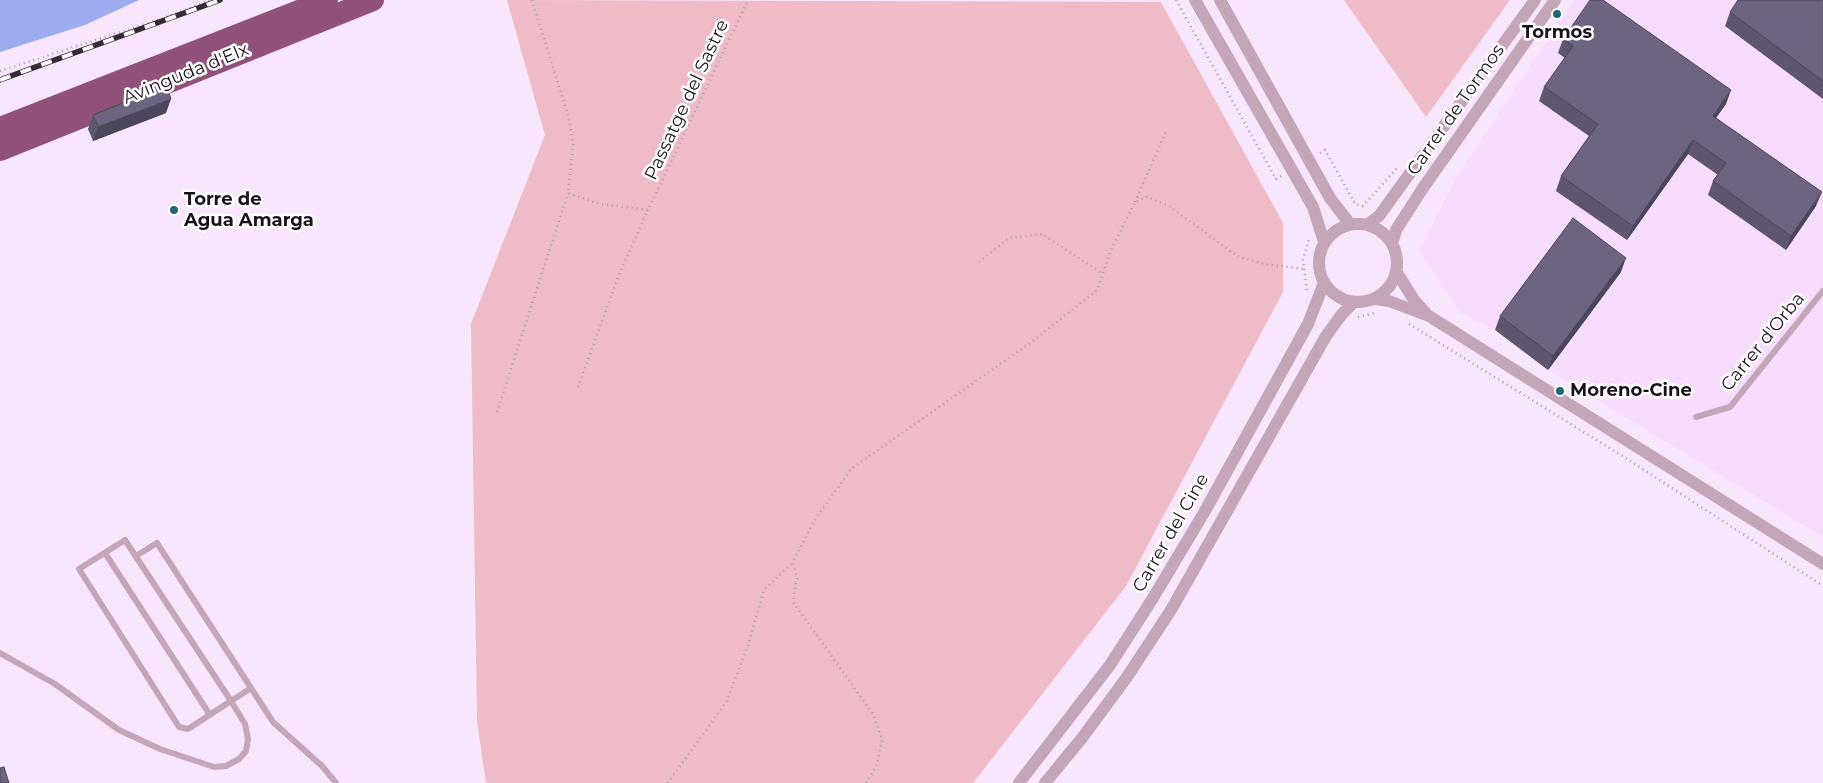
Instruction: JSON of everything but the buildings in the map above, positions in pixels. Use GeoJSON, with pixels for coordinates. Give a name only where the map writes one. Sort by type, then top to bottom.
{"type":"FeatureCollection","features":[{"type":"Feature","properties":{"kind":"highway","name":"Avinguda d'Elx"},"geometry":{"type":"LineString","coordinates":[[0,128],[327,0]]}},
{"type":"Feature","properties":{"kind":"highway","name":"Avinguda d'Elx"},"geometry":{"type":"LineString","coordinates":[[0,150],[373,0]]}},
{"type":"Feature","properties":{"kind":"street"},"geometry":{"type":"LineString","coordinates":[[1195,0],[1289,177],[1313,207],[1324,242]]}},
{"type":"Feature","properties":{"kind":"street"},"geometry":{"type":"LineString","coordinates":[[1220,0],[1330,198],[1350,224]]}},
{"type":"Feature","properties":{"kind":"street","name":"Carrer de Tormos"},"geometry":{"type":"LineString","coordinates":[[1367,225],[1379,216],[1535,0]]}},
{"type":"Feature","properties":{"kind":"street","name":"Carrer de Tormos"},"geometry":{"type":"LineString","coordinates":[[1392,244],[1396,230],[1423,188],[1555,0]]}},
{"type":"Feature","properties":{"kind":"street"},"geometry":{"type":"LineString","coordinates":[[1375,299],[1392,282],[1396,271],[1396,252],[1386,235],[1367,225],[1350,224],[1340,228],[1324,242],[1318,262],[1324,283],[1342,299],[1354,302],[1375,299],[1389,301],[1428,316],[1823,564]]}},
{"type":"Feature","properties":{"kind":"street"},"geometry":{"type":"LineString","coordinates":[[1396,271],[1414,300],[1428,316]]}},
{"type":"Feature","properties":{"kind":"street","name":"Carrer del Cine"},"geometry":{"type":"LineString","coordinates":[[1019,783],[1110,665],[1153,598],[1205,510],[1308,324],[1324,283]]}},
{"type":"Feature","properties":{"kind":"street"},"geometry":{"type":"LineString","coordinates":[[1045,783],[1093,723],[1171,610],[1326,336],[1342,314],[1354,302]]}},
{"type":"Feature","properties":{"kind":"lane","name":"Carrer d'Orba"},"geometry":{"type":"LineString","coordinates":[[1696,416],[1730,407],[1823,291]]}},
{"type":"Feature","properties":{"kind":"lane"},"geometry":{"type":"LineString","coordinates":[[1781,537],[1823,569]]}},
{"type":"Feature","properties":{"kind":"lane"},"geometry":{"type":"LineString","coordinates":[[0,653],[55,684],[119,730],[167,752],[214,767],[226,766],[239,759],[246,751],[248,739],[245,724],[231,701],[125,540],[79,569],[179,727],[188,728],[210,715],[231,701],[251,688]]}},
{"type":"Feature","properties":{"kind":"lane"},"geometry":{"type":"LineString","coordinates":[[136,556],[157,543],[273,722],[322,766],[336,783]]}},
{"type":"Feature","properties":{"kind":"lane"},"geometry":{"type":"LineString","coordinates":[[105,553],[210,715]]}},
{"type":"Feature","properties":{"kind":"path"},"geometry":{"type":"LineString","coordinates":[[0,71],[152,22],[210,0]]}},
{"type":"Feature","properties":{"kind":"path"},"geometry":{"type":"LineString","coordinates":[[497,412],[568,193],[573,144],[569,118],[532,0]]}},
{"type":"Feature","properties":{"kind":"path","name":"Passatge del Sastre"},"geometry":{"type":"LineString","coordinates":[[578,388],[620,272],[748,0]]}},
{"type":"Feature","properties":{"kind":"path"},"geometry":{"type":"LineString","coordinates":[[1176,0],[1276,178]]}},
{"type":"Feature","properties":{"kind":"path"},"geometry":{"type":"LineString","coordinates":[[668,783],[727,702],[749,642],[764,590],[793,562],[814,521],[851,468],[1033,341],[1097,290],[1110,250],[1135,202],[1167,129]]}},
{"type":"Feature","properties":{"kind":"path"},"geometry":{"type":"LineString","coordinates":[[1375,201],[1403,161]]}},
{"type":"Feature","properties":{"kind":"path"},"geometry":{"type":"LineString","coordinates":[[1280,176],[1289,177]]}},
{"type":"Feature","properties":{"kind":"path"},"geometry":{"type":"LineString","coordinates":[[568,193],[600,204],[648,210]]}},
{"type":"Feature","properties":{"kind":"path"},"geometry":{"type":"LineString","coordinates":[[1135,202],[1147,198],[1169,206],[1237,256],[1264,264],[1304,269]]}},
{"type":"Feature","properties":{"kind":"path"},"geometry":{"type":"LineString","coordinates":[[1349,206],[1357,210],[1369,209]]}},
{"type":"Feature","properties":{"kind":"path"},"geometry":{"type":"LineString","coordinates":[[979,262],[1009,238],[1042,234],[1103,274]]}},
{"type":"Feature","properties":{"kind":"path"},"geometry":{"type":"LineString","coordinates":[[1307,292],[1303,260],[1309,241],[1308,235]]}},
{"type":"Feature","properties":{"kind":"path"},"geometry":{"type":"LineString","coordinates":[[1353,320],[1366,314],[1381,312]]}},
{"type":"Feature","properties":{"kind":"path"},"geometry":{"type":"LineString","coordinates":[[1404,321],[1624,457],[1823,586]]}},
{"type":"Feature","properties":{"kind":"path"},"geometry":{"type":"LineString","coordinates":[[793,562],[797,577],[793,602],[873,714],[882,739],[877,765],[866,783]]}},
{"type":"Feature","properties":{"kind":"shaded area"},"geometry":{"type":"Polygon","coordinates":[[[507,0],[1161,2],[1283,223],[1283,292],[1126,586],[973,783],[486,783],[477,721],[471,324],[545,135],[507,0]]]}},
{"type":"Feature","properties":{"kind":"shaded area"},"geometry":{"type":"Polygon","coordinates":[[[1344,0],[1510,0],[1426,117],[1344,0]]]}},
{"type":"Feature","properties":{"kind":"shaded area"},"geometry":{"type":"Polygon","coordinates":[[[1574,0],[1823,0],[1823,537],[1548,370],[1495,330],[1461,313],[1419,250],[1459,173],[1574,0]]]}},
{"type":"Feature","properties":{"kind":"water"},"geometry":{"type":"Polygon","coordinates":[[[0,0],[139,0],[85,25],[0,52],[0,0]]]}},
{"type":"Feature","properties":{"kind":"railway"},"geometry":{"type":"LineString","coordinates":[[0,80],[220,0]]}},
{"type":"Feature","properties":{"kind":"place","name":"Tormos"},"geometry":{"type":"Point","coordinates":[1557,14]}},
{"type":"Feature","properties":{"kind":"place","name":"Torre de Agua Amarga"},"geometry":{"type":"Point","coordinates":[174,210]}},
{"type":"Feature","properties":{"kind":"place","name":"Moreno-Cine"},"geometry":{"type":"Point","coordinates":[1560,391]}}]}
